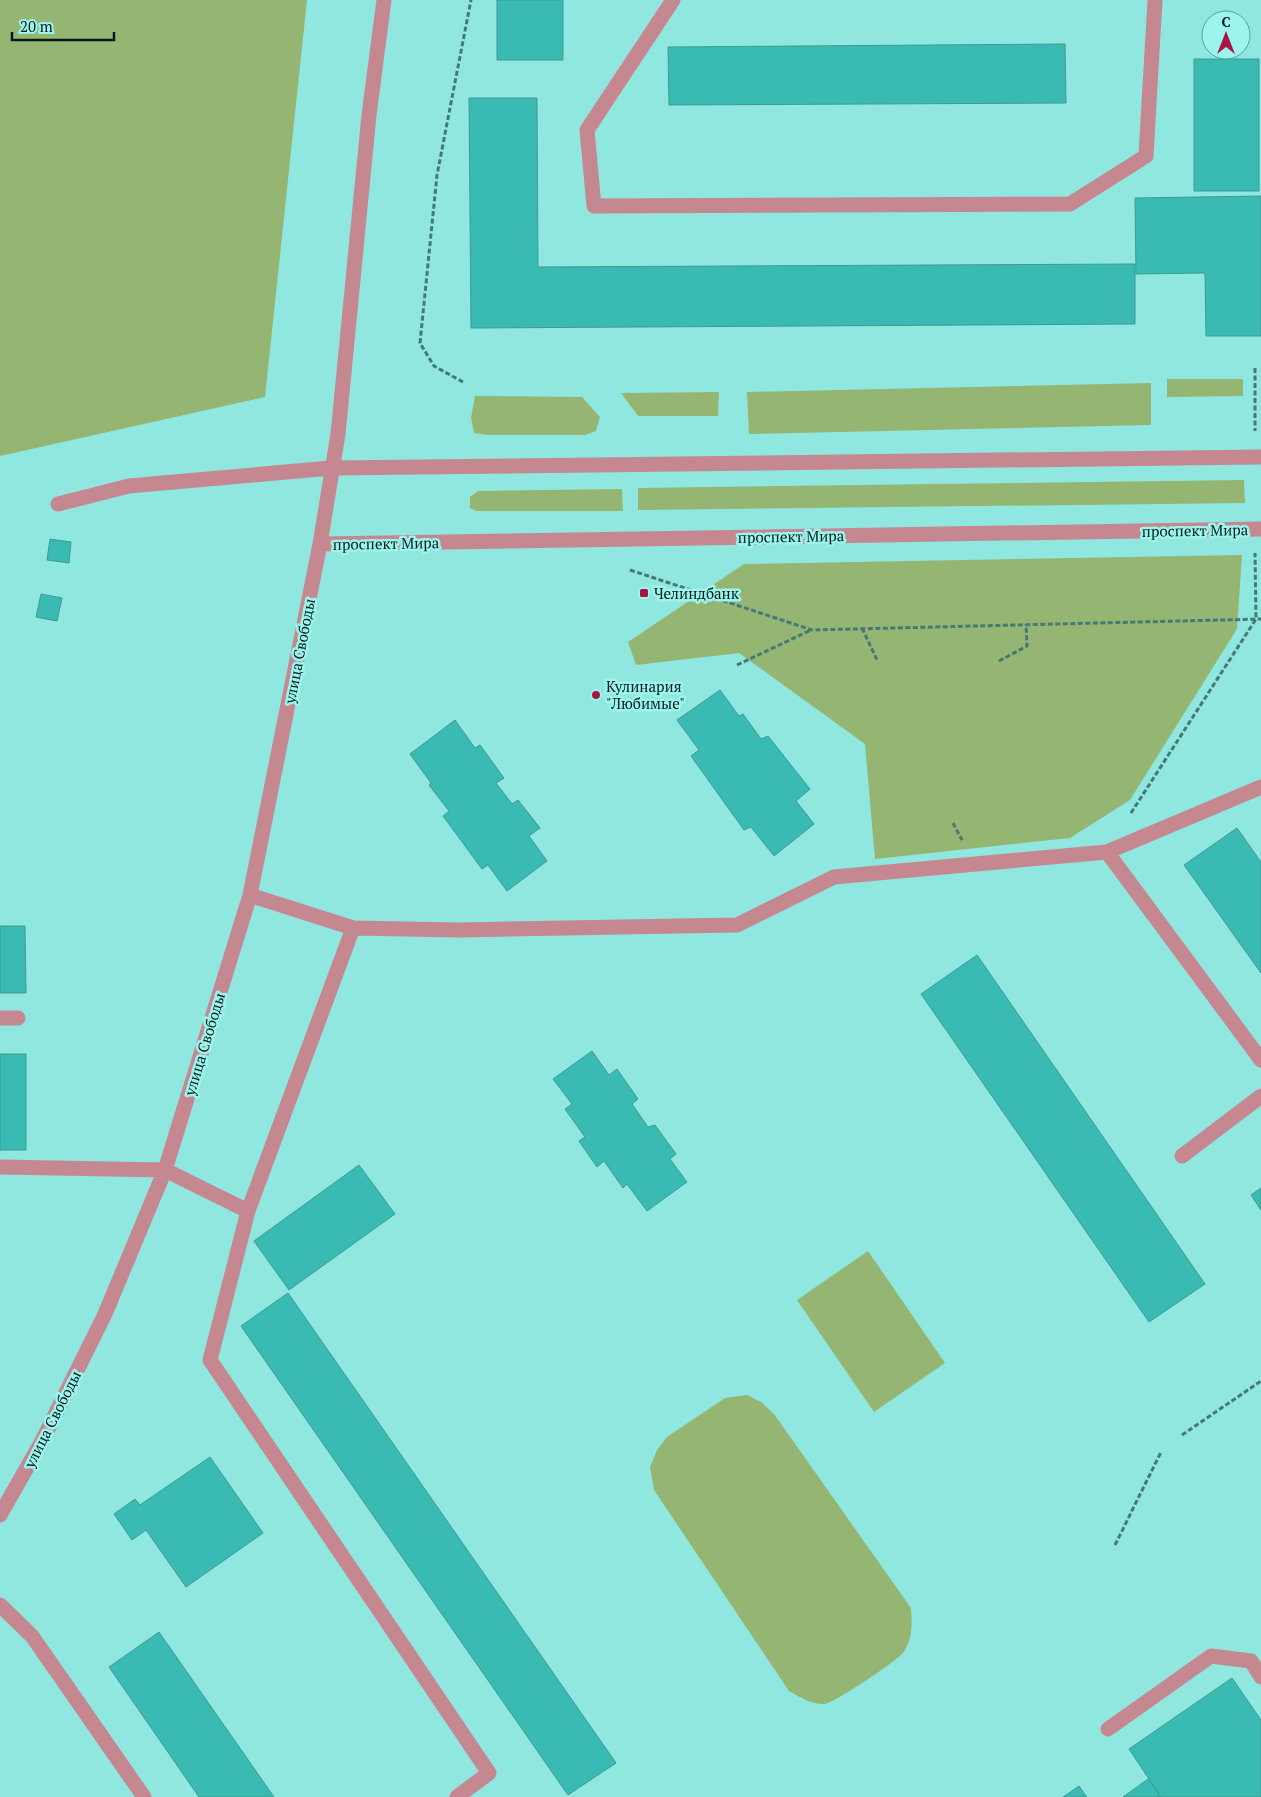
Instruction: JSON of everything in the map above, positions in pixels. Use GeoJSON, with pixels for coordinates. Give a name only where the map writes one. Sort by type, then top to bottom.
{"type":"FeatureCollection","features":[{"type":"Feature","properties":{"kind":"street","name":"улица Свободы"},"geometry":{"type":"LineString","coordinates":[[0,1515],[41,1443],[105,1314],[165,1170],[250,895],[320,544],[344,381],[369,115],[384,0]]}},
{"type":"Feature","properties":{"kind":"street"},"geometry":{"type":"LineString","coordinates":[[674,0],[587,130],[594,206],[1070,204],[1146,156],[1155,0]]}},
{"type":"Feature","properties":{"kind":"street"},"geometry":{"type":"LineString","coordinates":[[58,504],[129,486],[331,468],[1261,457]]}},
{"type":"Feature","properties":{"kind":"street","name":"проспект Мира"},"geometry":{"type":"LineString","coordinates":[[320,544],[1261,529]]}},
{"type":"Feature","properties":{"kind":"street"},"geometry":{"type":"LineString","coordinates":[[250,895],[353,928],[458,930],[737,925],[834,877],[1107,852],[1261,787]]}},
{"type":"Feature","properties":{"kind":"street"},"geometry":{"type":"LineString","coordinates":[[1107,852],[1261,1060]]}},
{"type":"Feature","properties":{"kind":"street"},"geometry":{"type":"LineString","coordinates":[[353,928],[248,1211],[210,1360],[489,1773],[457,1797]]}},
{"type":"Feature","properties":{"kind":"street"},"geometry":{"type":"LineString","coordinates":[[0,1018],[18,1018]]}},
{"type":"Feature","properties":{"kind":"street"},"geometry":{"type":"LineString","coordinates":[[1182,1156],[1261,1096]]}},
{"type":"Feature","properties":{"kind":"street"},"geometry":{"type":"LineString","coordinates":[[0,1167],[165,1170],[248,1211]]}},
{"type":"Feature","properties":{"kind":"street"},"geometry":{"type":"LineString","coordinates":[[0,1605],[32,1636],[144,1797]]}},
{"type":"Feature","properties":{"kind":"street"},"geometry":{"type":"LineString","coordinates":[[1108,1729],[1211,1656],[1251,1661],[1261,1677]]}},
{"type":"Feature","properties":{"kind":"path"},"geometry":{"type":"LineString","coordinates":[[463,382],[434,366],[420,343],[437,175],[471,0]]}},
{"type":"Feature","properties":{"kind":"path"},"geometry":{"type":"LineString","coordinates":[[1255,368],[1255,434]]}},
{"type":"Feature","properties":{"kind":"path"},"geometry":{"type":"LineString","coordinates":[[1107,852],[1256,619],[1255,553]]}},
{"type":"Feature","properties":{"kind":"path"},"geometry":{"type":"LineString","coordinates":[[630,570],[812,630],[1261,618]]}},
{"type":"Feature","properties":{"kind":"path"},"geometry":{"type":"LineString","coordinates":[[999,661],[1027,646],[1026,624]]}},
{"type":"Feature","properties":{"kind":"path"},"geometry":{"type":"LineString","coordinates":[[862,628],[877,660]]}},
{"type":"Feature","properties":{"kind":"path"},"geometry":{"type":"LineString","coordinates":[[737,665],[812,630]]}},
{"type":"Feature","properties":{"kind":"path"},"geometry":{"type":"LineString","coordinates":[[1182,1435],[1261,1382]]}},
{"type":"Feature","properties":{"kind":"path"},"geometry":{"type":"LineString","coordinates":[[1115,1545],[1161,1452]]}},
{"type":"Feature","properties":{"kind":"green space"},"geometry":{"type":"Polygon","coordinates":[[[0,0],[307,0],[265,397],[0,456],[0,0]]]}},
{"type":"Feature","properties":{"kind":"green space"},"geometry":{"type":"Polygon","coordinates":[[[1167,379],[1243,379],[1243,396],[1167,397],[1167,379]]]}},
{"type":"Feature","properties":{"kind":"green space"},"geometry":{"type":"Polygon","coordinates":[[[1151,383],[1151,425],[749,434],[747,392],[1151,383]]]}},
{"type":"Feature","properties":{"kind":"green space"},"geometry":{"type":"Polygon","coordinates":[[[719,392],[718,416],[638,416],[621,393],[719,392]]]}},
{"type":"Feature","properties":{"kind":"green space"},"geometry":{"type":"Polygon","coordinates":[[[475,396],[582,397],[600,417],[596,431],[585,435],[489,435],[474,433],[471,418],[475,396]]]}},
{"type":"Feature","properties":{"kind":"green space"},"geometry":{"type":"Polygon","coordinates":[[[1244,480],[1245,503],[638,510],[638,488],[1244,480]]]}},
{"type":"Feature","properties":{"kind":"green space"},"geometry":{"type":"Polygon","coordinates":[[[622,489],[623,511],[476,511],[470,508],[470,497],[478,491],[622,489]]]}},
{"type":"Feature","properties":{"kind":"green space"},"geometry":{"type":"Polygon","coordinates":[[[1242,555],[1237,629],[1130,800],[1070,838],[875,859],[865,744],[739,653],[636,665],[628,642],[744,564],[1242,555]]]}},
{"type":"Feature","properties":{"kind":"green space"},"geometry":{"type":"Polygon","coordinates":[[[868,1251],[945,1363],[874,1412],[797,1300],[868,1251]]]}},
{"type":"Feature","properties":{"kind":"green space"},"geometry":{"type":"Polygon","coordinates":[[[747,1395],[761,1402],[774,1414],[911,1608],[912,1626],[909,1642],[903,1653],[865,1681],[825,1704],[811,1702],[789,1691],[654,1490],[650,1467],[657,1450],[667,1437],[725,1398],[747,1395]]]}},
{"type":"Feature","properties":{"kind":"building"},"geometry":{"type":"Polygon","coordinates":[[[497,0],[563,0],[563,60],[497,60],[497,0]]]}},
{"type":"Feature","properties":{"kind":"building"},"geometry":{"type":"Polygon","coordinates":[[[1065,44],[1066,103],[669,105],[668,47],[1065,44]]]}},
{"type":"Feature","properties":{"kind":"building"},"geometry":{"type":"Polygon","coordinates":[[[1194,59],[1259,59],[1259,191],[1194,191],[1194,59]]]}},
{"type":"Feature","properties":{"kind":"building"},"geometry":{"type":"Polygon","coordinates":[[[469,98],[537,98],[538,267],[1135,264],[1135,324],[471,328],[469,98]]]}},
{"type":"Feature","properties":{"kind":"building"},"geometry":{"type":"Polygon","coordinates":[[[1261,196],[1261,336],[1206,336],[1205,273],[1136,274],[1135,198],[1261,196]]]}},
{"type":"Feature","properties":{"kind":"building"},"geometry":{"type":"Polygon","coordinates":[[[50,539],[71,542],[69,563],[47,560],[50,539]]]}},
{"type":"Feature","properties":{"kind":"building"},"geometry":{"type":"Polygon","coordinates":[[[41,594],[62,598],[57,621],[36,617],[41,594]]]}},
{"type":"Feature","properties":{"kind":"building"},"geometry":{"type":"Polygon","coordinates":[[[720,690],[739,716],[743,714],[761,739],[768,736],[810,789],[796,801],[814,824],[774,856],[751,827],[744,830],[691,756],[699,750],[677,720],[720,690]]]}},
{"type":"Feature","properties":{"kind":"building"},"geometry":{"type":"Polygon","coordinates":[[[455,720],[475,748],[480,745],[504,778],[496,783],[512,804],[518,800],[540,828],[529,836],[547,861],[507,891],[488,865],[482,869],[443,816],[449,811],[429,785],[431,783],[410,754],[455,720]]]}},
{"type":"Feature","properties":{"kind":"building"},"geometry":{"type":"Polygon","coordinates":[[[1237,828],[1261,862],[1261,973],[1184,865],[1237,828]]]}},
{"type":"Feature","properties":{"kind":"building"},"geometry":{"type":"Polygon","coordinates":[[[0,926],[25,926],[26,993],[0,993],[0,926]]]}},
{"type":"Feature","properties":{"kind":"building"},"geometry":{"type":"Polygon","coordinates":[[[977,955],[1205,1284],[1149,1322],[921,994],[977,955]]]}},
{"type":"Feature","properties":{"kind":"building"},"geometry":{"type":"Polygon","coordinates":[[[592,1051],[609,1075],[617,1069],[638,1099],[632,1104],[648,1127],[655,1125],[676,1154],[670,1159],[687,1182],[647,1211],[627,1184],[623,1188],[604,1161],[597,1167],[579,1141],[585,1137],[565,1109],[572,1104],[553,1079],[592,1051]]]}},
{"type":"Feature","properties":{"kind":"building"},"geometry":{"type":"Polygon","coordinates":[[[0,1054],[26,1054],[26,1150],[0,1150],[0,1054]]]}},
{"type":"Feature","properties":{"kind":"building"},"geometry":{"type":"Polygon","coordinates":[[[359,1165],[395,1214],[289,1290],[254,1241],[359,1165]]]}},
{"type":"Feature","properties":{"kind":"building"},"geometry":{"type":"Polygon","coordinates":[[[1261,1188],[1261,1210],[1251,1195],[1261,1188]]]}},
{"type":"Feature","properties":{"kind":"building"},"geometry":{"type":"Polygon","coordinates":[[[288,1293],[616,1763],[568,1795],[241,1326],[288,1293]]]}},
{"type":"Feature","properties":{"kind":"building"},"geometry":{"type":"Polygon","coordinates":[[[210,1457],[263,1533],[186,1587],[146,1530],[132,1540],[114,1514],[135,1499],[140,1505],[210,1457]]]}},
{"type":"Feature","properties":{"kind":"building"},"geometry":{"type":"Polygon","coordinates":[[[159,1632],[274,1797],[199,1797],[109,1667],[159,1632]]]}},
{"type":"Feature","properties":{"kind":"building"},"geometry":{"type":"Polygon","coordinates":[[[1232,1678],[1261,1720],[1261,1797],[1161,1797],[1129,1749],[1232,1678]]]}},
{"type":"Feature","properties":{"kind":"building"},"geometry":{"type":"Polygon","coordinates":[[[1148,1779],[1161,1797],[1123,1797],[1148,1779]]]}},
{"type":"Feature","properties":{"kind":"building"},"geometry":{"type":"Polygon","coordinates":[[[1079,1786],[1087,1797],[1063,1797],[1079,1786]]]}},
{"type":"Feature","properties":{"kind":"place","name":"Челиндбанк"},"geometry":{"type":"Point","coordinates":[644,593]}},
{"type":"Feature","properties":{"kind":"place","name":"Кулинария \"Любимые\""},"geometry":{"type":"Point","coordinates":[596,695]}}]}
